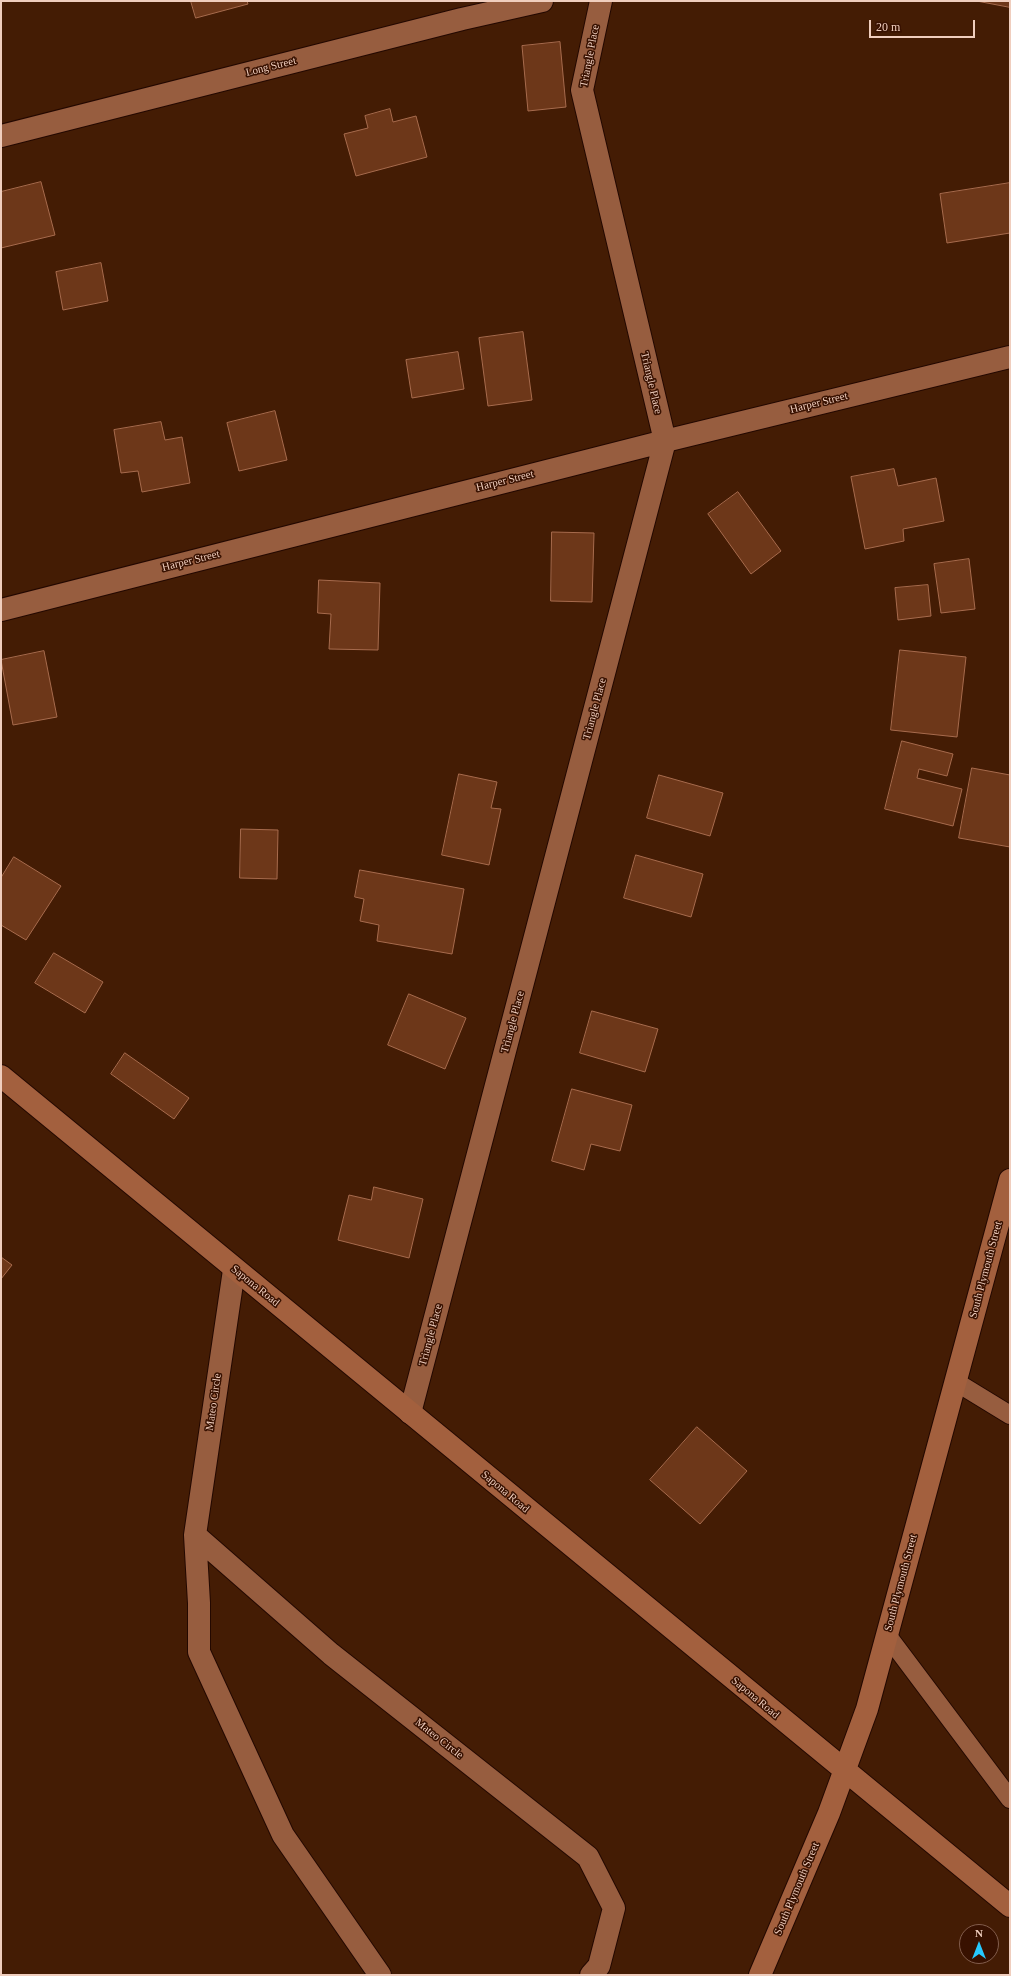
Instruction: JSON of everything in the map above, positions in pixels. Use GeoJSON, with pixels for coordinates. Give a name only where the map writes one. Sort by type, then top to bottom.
{"type":"FeatureCollection","features":[{"type":"Feature","properties":{"kind":"street","name":"Long Street"},"geometry":{"type":"LineString","coordinates":[[1,136],[462,18],[542,1]]}},
{"type":"Feature","properties":{"kind":"street","name":"Triangle Place"},"geometry":{"type":"LineString","coordinates":[[410,1413],[665,441],[582,90],[601,1]]}},
{"type":"Feature","properties":{"kind":"street","name":"Harper Street"},"geometry":{"type":"LineString","coordinates":[[1,610],[665,441],[1010,357]]}},
{"type":"Feature","properties":{"kind":"street","name":"Sapona Road"},"geometry":{"type":"LineString","coordinates":[[1,1076],[234,1270],[1010,1906]]}},
{"type":"Feature","properties":{"kind":"street","name":"South Plymouth Street"},"geometry":{"type":"LineString","coordinates":[[760,1975],[829,1813],[867,1709],[1010,1180]]}},
{"type":"Feature","properties":{"kind":"street","name":"Mateo Circle"},"geometry":{"type":"LineString","coordinates":[[234,1270],[195,1535],[199,1602],[199,1652],[284,1835],[380,1975]]}},
{"type":"Feature","properties":{"kind":"street","name":"Mateo Circle"},"geometry":{"type":"LineString","coordinates":[[195,1535],[331,1654],[588,1857],[614,1908],[599,1966],[591,1975]]}},
{"type":"Feature","properties":{"kind":"lane"},"geometry":{"type":"LineString","coordinates":[[956,1382],[1010,1415]]}},
{"type":"Feature","properties":{"kind":"lane"},"geometry":{"type":"LineString","coordinates":[[887,1635],[1010,1799]]}},
{"type":"Feature","properties":{"kind":"building"},"geometry":{"type":"Polygon","coordinates":[[[191,1],[247,1],[248,4],[196,18],[191,1]]]}},
{"type":"Feature","properties":{"kind":"building"},"geometry":{"type":"Polygon","coordinates":[[[977,1],[1010,1],[1010,7],[977,1]]]}},
{"type":"Feature","properties":{"kind":"building"},"geometry":{"type":"Polygon","coordinates":[[[560,42],[566,107],[528,111],[522,46],[560,42]]]}},
{"type":"Feature","properties":{"kind":"building"},"geometry":{"type":"Polygon","coordinates":[[[390,109],[393,122],[416,116],[427,157],[356,176],[344,134],[368,128],[365,116],[390,109]]]}},
{"type":"Feature","properties":{"kind":"building"},"geometry":{"type":"Polygon","coordinates":[[[41,182],[55,235],[1,248],[1,192],[41,182]]]}},
{"type":"Feature","properties":{"kind":"building"},"geometry":{"type":"Polygon","coordinates":[[[1010,183],[1010,233],[947,243],[940,194],[1010,183]]]}},
{"type":"Feature","properties":{"kind":"building"},"geometry":{"type":"Polygon","coordinates":[[[101,263],[108,301],[63,310],[56,272],[101,263]]]}},
{"type":"Feature","properties":{"kind":"building"},"geometry":{"type":"Polygon","coordinates":[[[523,332],[532,400],[488,406],[479,338],[523,332]]]}},
{"type":"Feature","properties":{"kind":"building"},"geometry":{"type":"Polygon","coordinates":[[[458,352],[464,389],[412,398],[406,360],[458,352]]]}},
{"type":"Feature","properties":{"kind":"building"},"geometry":{"type":"Polygon","coordinates":[[[275,411],[287,460],[239,471],[227,423],[275,411]]]}},
{"type":"Feature","properties":{"kind":"building"},"geometry":{"type":"Polygon","coordinates":[[[161,422],[165,440],[182,437],[190,483],[142,492],[138,471],[121,473],[114,430],[161,422]]]}},
{"type":"Feature","properties":{"kind":"building"},"geometry":{"type":"Polygon","coordinates":[[[894,469],[898,486],[936,478],[944,521],[903,529],[904,541],[865,549],[851,477],[894,469]]]}},
{"type":"Feature","properties":{"kind":"building"},"geometry":{"type":"Polygon","coordinates":[[[738,492],[781,551],[751,574],[708,514],[738,492]]]}},
{"type":"Feature","properties":{"kind":"building"},"geometry":{"type":"Polygon","coordinates":[[[552,532],[594,533],[592,602],[551,601],[552,532]]]}},
{"type":"Feature","properties":{"kind":"building"},"geometry":{"type":"Polygon","coordinates":[[[969,559],[975,609],[941,613],[934,564],[969,559]]]}},
{"type":"Feature","properties":{"kind":"building"},"geometry":{"type":"Polygon","coordinates":[[[319,580],[380,583],[378,650],[329,649],[331,614],[318,613],[319,580]]]}},
{"type":"Feature","properties":{"kind":"building"},"geometry":{"type":"Polygon","coordinates":[[[928,585],[931,616],[898,620],[895,588],[928,585]]]}},
{"type":"Feature","properties":{"kind":"building"},"geometry":{"type":"Polygon","coordinates":[[[900,650],[966,657],[957,737],[891,730],[900,650]]]}},
{"type":"Feature","properties":{"kind":"building"},"geometry":{"type":"Polygon","coordinates":[[[44,651],[57,717],[13,725],[1,660],[44,651]]]}},
{"type":"Feature","properties":{"kind":"building"},"geometry":{"type":"Polygon","coordinates":[[[902,741],[953,754],[947,776],[919,769],[917,778],[962,789],[953,826],[885,809],[902,741]]]}},
{"type":"Feature","properties":{"kind":"building"},"geometry":{"type":"Polygon","coordinates":[[[972,768],[1010,775],[1010,847],[959,838],[972,768]]]}},
{"type":"Feature","properties":{"kind":"building"},"geometry":{"type":"Polygon","coordinates":[[[459,774],[497,782],[491,808],[501,809],[489,865],[442,855],[459,774]]]}},
{"type":"Feature","properties":{"kind":"building"},"geometry":{"type":"Polygon","coordinates":[[[659,775],[723,793],[710,836],[647,818],[659,775]]]}},
{"type":"Feature","properties":{"kind":"building"},"geometry":{"type":"Polygon","coordinates":[[[241,829],[278,830],[277,879],[240,878],[241,829]]]}},
{"type":"Feature","properties":{"kind":"building"},"geometry":{"type":"Polygon","coordinates":[[[636,855],[703,874],[691,917],[624,898],[636,855]]]}},
{"type":"Feature","properties":{"kind":"building"},"geometry":{"type":"Polygon","coordinates":[[[14,857],[61,886],[26,940],[1,925],[1,878],[14,857]]]}},
{"type":"Feature","properties":{"kind":"building"},"geometry":{"type":"Polygon","coordinates":[[[360,870],[464,889],[452,954],[377,941],[379,925],[360,921],[364,899],[355,897],[360,870]]]}},
{"type":"Feature","properties":{"kind":"building"},"geometry":{"type":"Polygon","coordinates":[[[54,953],[103,982],[85,1013],[35,983],[54,953]]]}},
{"type":"Feature","properties":{"kind":"building"},"geometry":{"type":"Polygon","coordinates":[[[409,994],[466,1018],[445,1069],[388,1045],[409,994]]]}},
{"type":"Feature","properties":{"kind":"building"},"geometry":{"type":"Polygon","coordinates":[[[592,1011],[658,1029],[645,1072],[580,1053],[592,1011]]]}},
{"type":"Feature","properties":{"kind":"building"},"geometry":{"type":"Polygon","coordinates":[[[125,1053],[189,1098],[174,1119],[111,1074],[125,1053]]]}},
{"type":"Feature","properties":{"kind":"building"},"geometry":{"type":"Polygon","coordinates":[[[572,1089],[632,1105],[620,1151],[591,1144],[584,1170],[552,1161],[572,1089]]]}},
{"type":"Feature","properties":{"kind":"building"},"geometry":{"type":"Polygon","coordinates":[[[374,1187],[423,1199],[409,1258],[338,1240],[349,1195],[371,1200],[374,1187]]]}},
{"type":"Feature","properties":{"kind":"building"},"geometry":{"type":"Polygon","coordinates":[[[1,1257],[12,1265],[1,1279],[1,1257]]]}},
{"type":"Feature","properties":{"kind":"building"},"geometry":{"type":"Polygon","coordinates":[[[697,1427],[747,1471],[700,1524],[650,1480],[697,1427]]]}}]}
